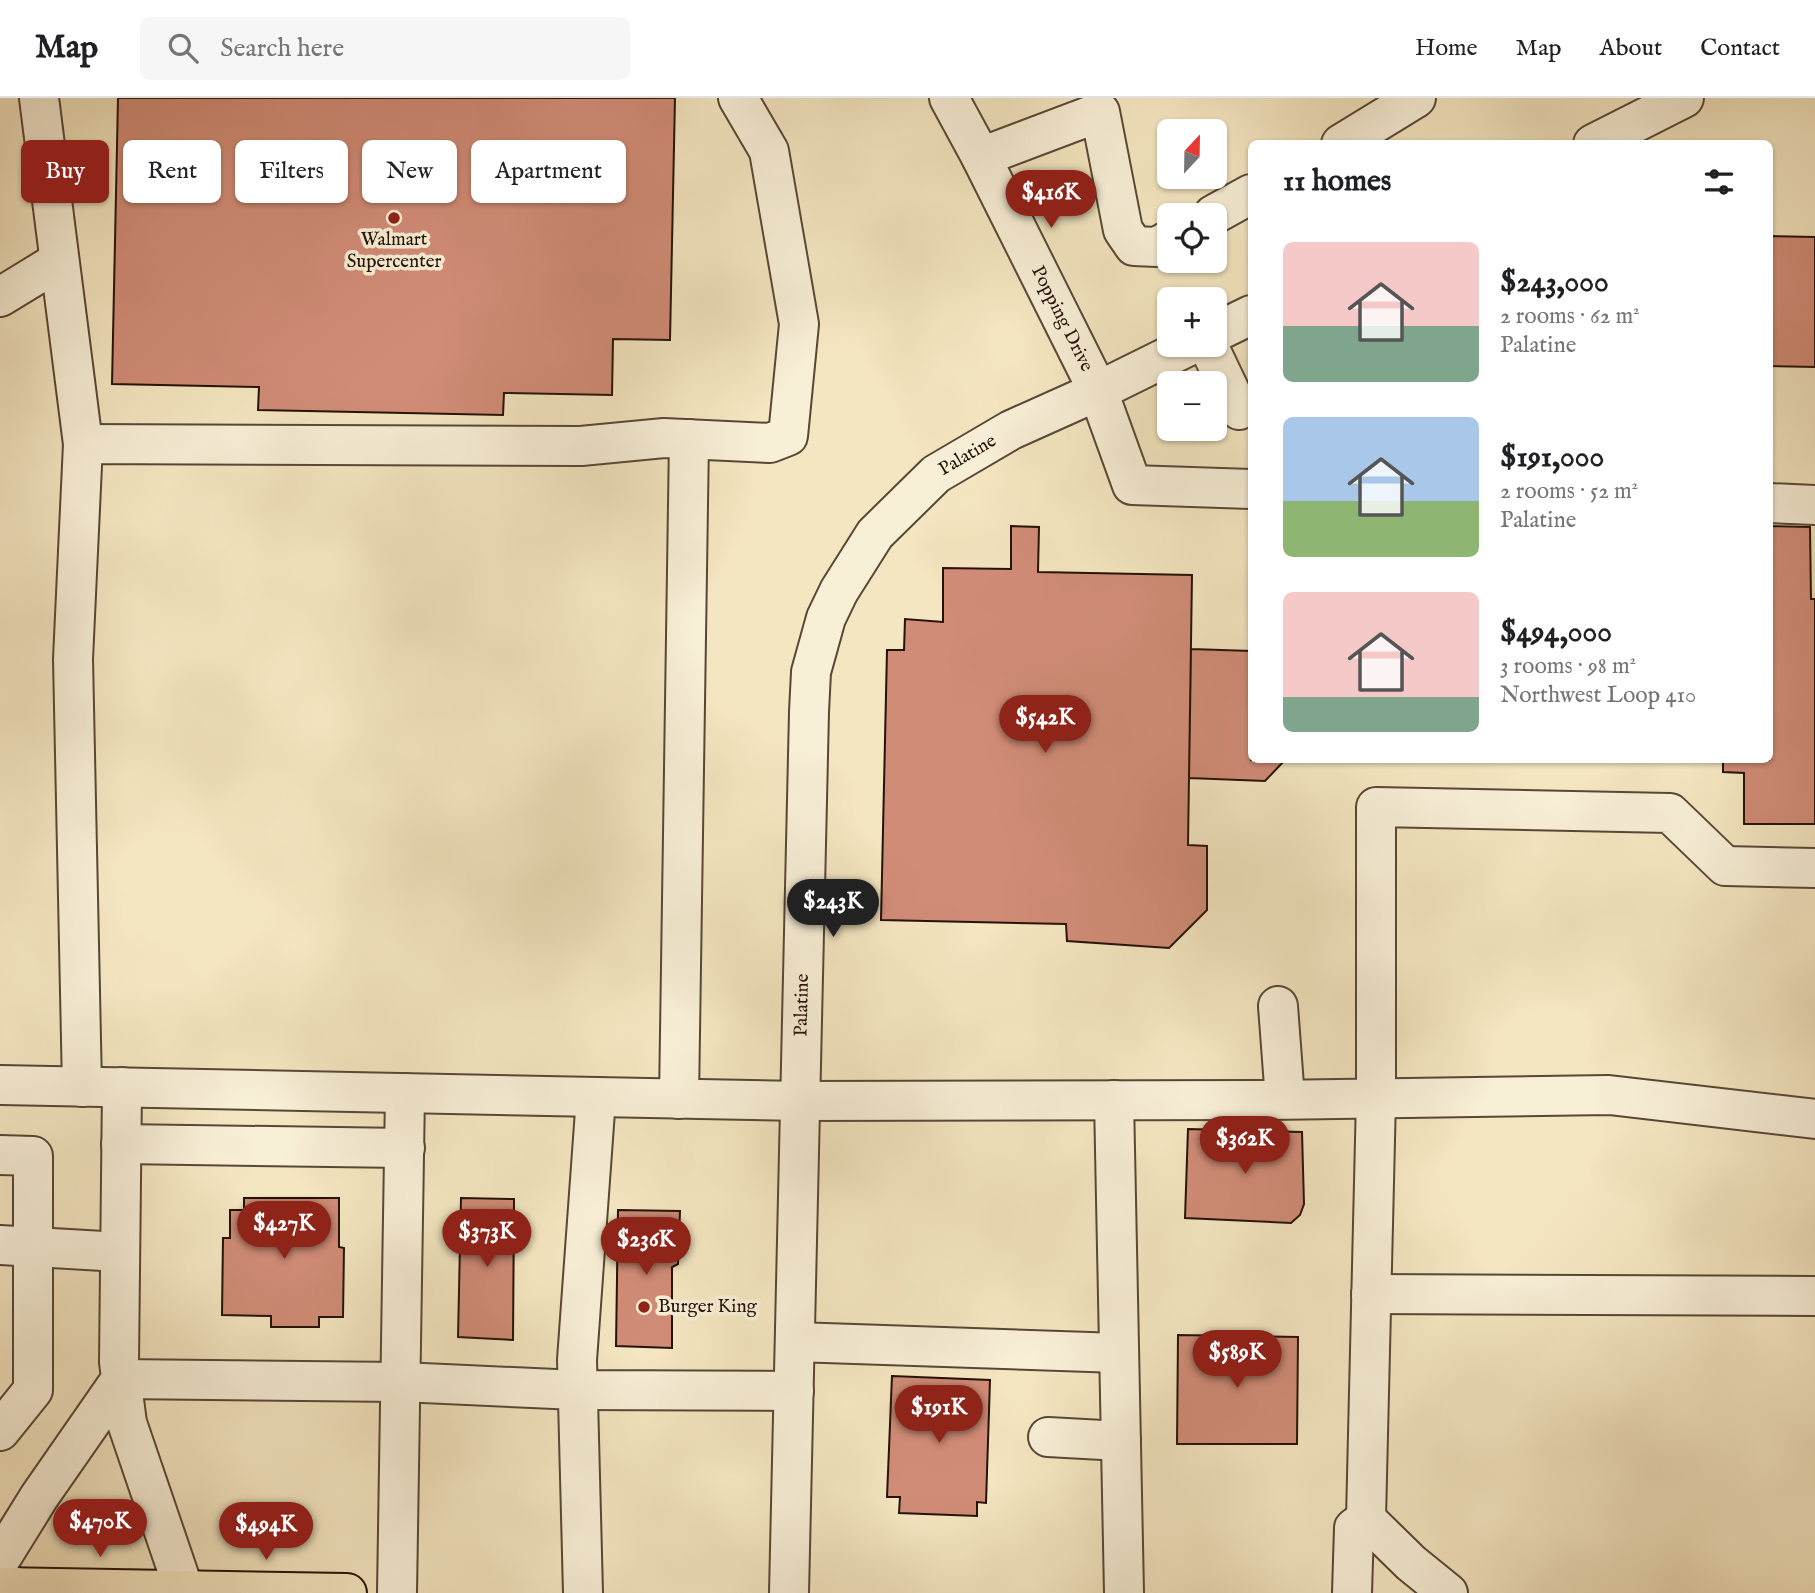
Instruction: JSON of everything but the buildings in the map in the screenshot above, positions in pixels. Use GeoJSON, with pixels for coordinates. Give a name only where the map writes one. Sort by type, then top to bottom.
{"type":"FeatureCollection","features":[{"type":"Feature","properties":{"kind":"main road"},"geometry":{"type":"LineString","coordinates":[[4,1581],[184,1590],[346,1593]]}},
{"type":"Feature","properties":{"kind":"street"},"geometry":{"type":"LineString","coordinates":[[39,98],[83,444],[73,659],[82,1087]]}},
{"type":"Feature","properties":{"kind":"street"},"geometry":{"type":"LineString","coordinates":[[83,444],[581,446],[664,438],[770,443],[788,436],[799,324],[769,150],[738,98]]}},
{"type":"Feature","properties":{"kind":"street","name":"Popping Drive"},"geometry":{"type":"LineString","coordinates":[[949,98],[1098,391],[1132,485],[1248,489]]}},
{"type":"Feature","properties":{"kind":"street"},"geometry":{"type":"LineString","coordinates":[[1347,140],[1416,98]]}},
{"type":"Feature","properties":{"kind":"street"},"geometry":{"type":"LineString","coordinates":[[1601,140],[1684,98]]}},
{"type":"Feature","properties":{"kind":"street"},"geometry":{"type":"LineString","coordinates":[[981,158],[1100,112],[1123,230],[1134,246],[1157,247]]}},
{"type":"Feature","properties":{"kind":"street"},"geometry":{"type":"LineString","coordinates":[[1227,207],[1248,196]]}},
{"type":"Feature","properties":{"kind":"street"},"geometry":{"type":"LineString","coordinates":[[0,297],[59,261]]}},
{"type":"Feature","properties":{"kind":"street"},"geometry":{"type":"LineString","coordinates":[[1227,326],[1248,316]]}},
{"type":"Feature","properties":{"kind":"street","name":"Palatine"},"geometry":{"type":"LineString","coordinates":[[789,1593],[808,712],[811,672],[826,618],[859,556],[875,534],[936,474],[1011,430],[1167,357]]}},
{"type":"Feature","properties":{"kind":"street"},"geometry":{"type":"LineString","coordinates":[[1214,357],[1239,410]]}},
{"type":"Feature","properties":{"kind":"street"},"geometry":{"type":"LineString","coordinates":[[679,1099],[688,439]]}},
{"type":"Feature","properties":{"kind":"street"},"geometry":{"type":"LineString","coordinates":[[1773,503],[1815,505]]}},
{"type":"Feature","properties":{"kind":"street"},"geometry":{"type":"LineString","coordinates":[[1366,1519],[1376,1098],[1376,807],[1670,813],[1726,866],[1815,868]]}},
{"type":"Feature","properties":{"kind":"street"},"geometry":{"type":"LineString","coordinates":[[1278,1006],[1285,1099]]}},
{"type":"Feature","properties":{"kind":"street"},"geometry":{"type":"LineString","coordinates":[[0,1085],[800,1101],[1609,1095],[1815,1119]]}},
{"type":"Feature","properties":{"kind":"street"},"geometry":{"type":"LineString","coordinates":[[122,1087],[121,1380],[127,1423],[184,1590]]}},
{"type":"Feature","properties":{"kind":"street"},"geometry":{"type":"LineString","coordinates":[[397,1593],[405,1093]]}},
{"type":"Feature","properties":{"kind":"street"},"geometry":{"type":"LineString","coordinates":[[583,1593],[578,1346],[596,1097]]}},
{"type":"Feature","properties":{"kind":"street"},"geometry":{"type":"LineString","coordinates":[[1114,1100],[1124,1593]]}},
{"type":"Feature","properties":{"kind":"street"},"geometry":{"type":"LineString","coordinates":[[121,1144],[405,1148]]}},
{"type":"Feature","properties":{"kind":"street"},"geometry":{"type":"LineString","coordinates":[[0,1155],[33,1156],[16,1246],[16,1342],[33,1390],[0,1431]]}},
{"type":"Feature","properties":{"kind":"street"},"geometry":{"type":"LineString","coordinates":[[16,1246],[120,1252]]}},
{"type":"Feature","properties":{"kind":"street"},"geometry":{"type":"LineString","coordinates":[[1371,1294],[1815,1296]]}},
{"type":"Feature","properties":{"kind":"street"},"geometry":{"type":"LineString","coordinates":[[795,1342],[1119,1353]]}},
{"type":"Feature","properties":{"kind":"street"},"geometry":{"type":"LineString","coordinates":[[121,1380],[401,1382],[577,1390],[794,1391]]}},
{"type":"Feature","properties":{"kind":"street"},"geometry":{"type":"LineString","coordinates":[[4,1581],[38,1496],[121,1380]]}},
{"type":"Feature","properties":{"kind":"street"},"geometry":{"type":"LineString","coordinates":[[1048,1437],[1121,1441]]}},
{"type":"Feature","properties":{"kind":"street"},"geometry":{"type":"LineString","coordinates":[[1352,1593],[1354,1528],[1366,1519]]}},
{"type":"Feature","properties":{"kind":"street"},"geometry":{"type":"LineString","coordinates":[[1366,1519],[1402,1555],[1448,1593]]}},
{"type":"Feature","properties":{"kind":"place","name":"Walmart Supercenter"},"geometry":{"type":"Point","coordinates":[394,218]}},
{"type":"Feature","properties":{"kind":"place","name":"Burger King"},"geometry":{"type":"Point","coordinates":[644,1307]}}]}
